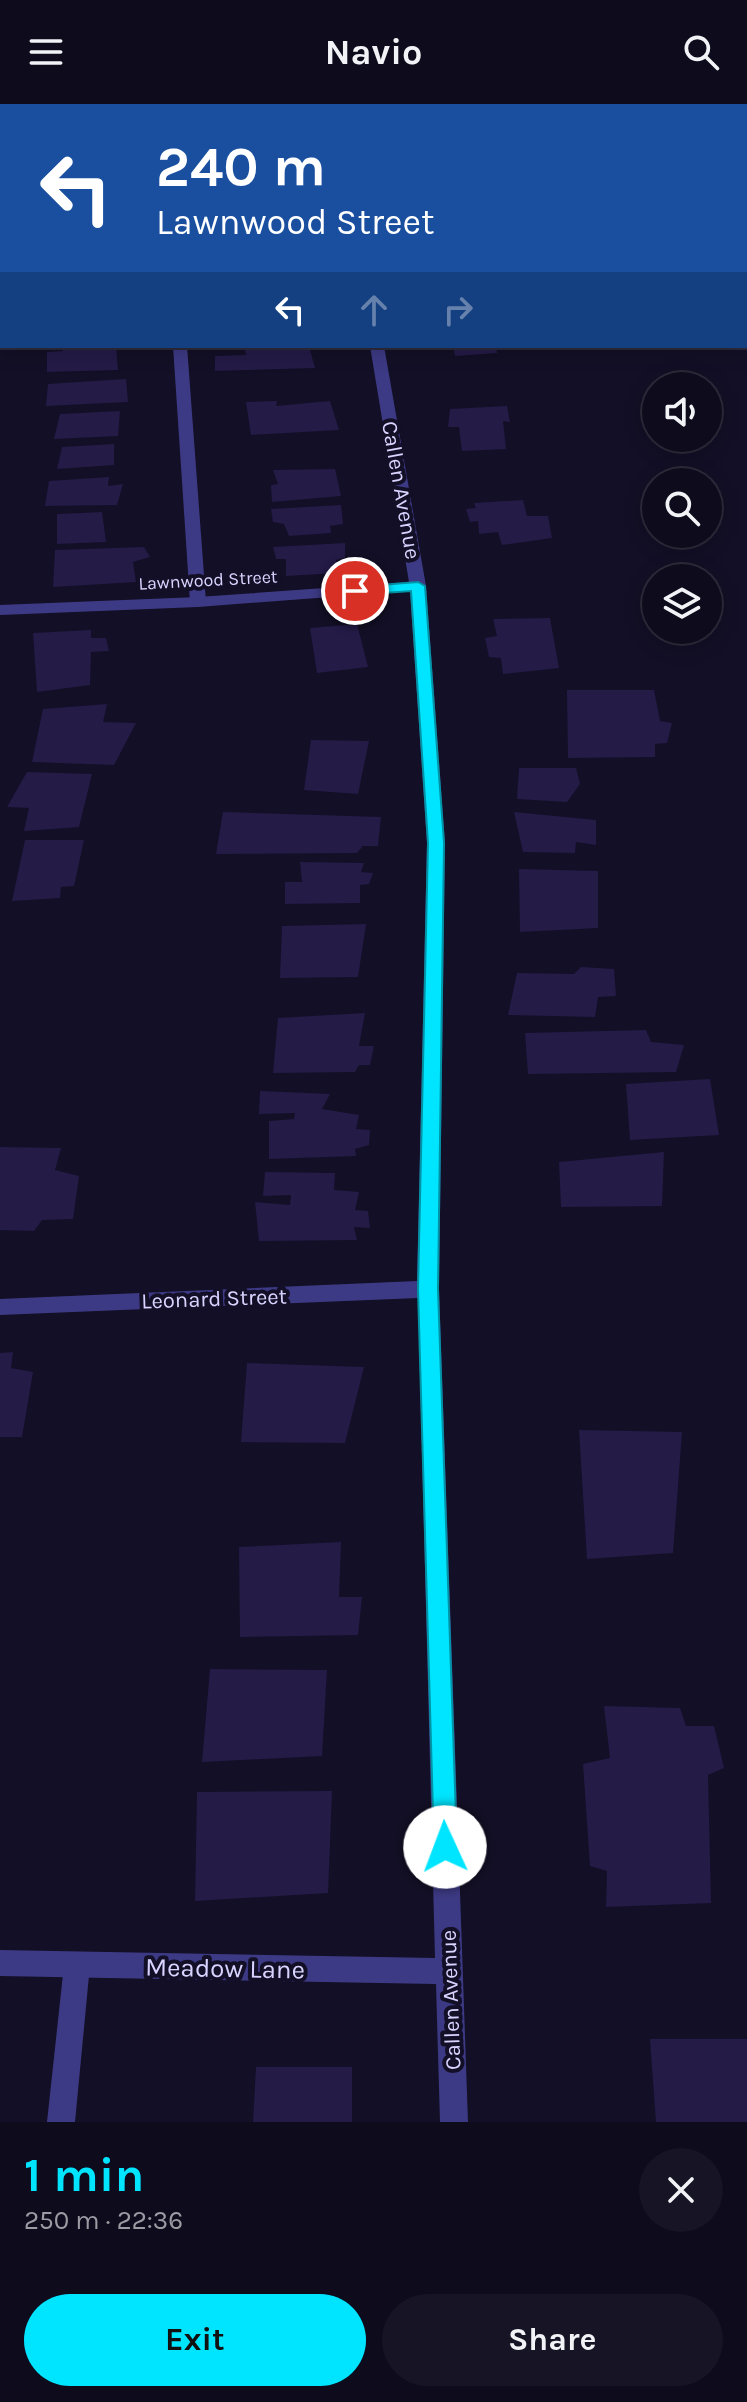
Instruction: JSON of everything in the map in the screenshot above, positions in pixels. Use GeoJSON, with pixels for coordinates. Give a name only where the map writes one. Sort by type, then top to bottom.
{"type":"FeatureCollection","features":[{"type":"Feature","properties":{"kind":"street"},"geometry":{"type":"LineString","coordinates":[[180,348],[198,602]]}},
{"type":"Feature","properties":{"kind":"street","name":"Callen Avenue"},"geometry":{"type":"LineString","coordinates":[[377,348],[418,586],[436,843],[428,1289],[454,2122]]}},
{"type":"Feature","properties":{"kind":"street","name":"Lawnwood Street"},"geometry":{"type":"LineString","coordinates":[[0,610],[198,602],[418,586]]}},
{"type":"Feature","properties":{"kind":"street","name":"Leonard Street"},"geometry":{"type":"LineString","coordinates":[[0,1307],[428,1289]]}},
{"type":"Feature","properties":{"kind":"street","name":"Meadow Lane"},"geometry":{"type":"LineString","coordinates":[[0,1963],[449,1971]]}},
{"type":"Feature","properties":{"kind":"street"},"geometry":{"type":"LineString","coordinates":[[61,2122],[77,1965]]}},
{"type":"Feature","properties":{"kind":"building"},"geometry":{"type":"Polygon","coordinates":[[[62,348],[116,348],[118,370],[47,372],[47,352],[63,351],[62,348]]]}},
{"type":"Feature","properties":{"kind":"building"},"geometry":{"type":"Polygon","coordinates":[[[244,348],[310,348],[315,368],[215,371],[215,356],[246,355],[244,348]]]}},
{"type":"Feature","properties":{"kind":"building"},"geometry":{"type":"Polygon","coordinates":[[[453,348],[496,348],[497,353],[455,356],[453,348]]]}},
{"type":"Feature","properties":{"kind":"building"},"geometry":{"type":"Polygon","coordinates":[[[126,379],[128,402],[46,406],[48,384],[126,379]]]}},
{"type":"Feature","properties":{"kind":"building"},"geometry":{"type":"Polygon","coordinates":[[[277,401],[276,406],[330,401],[339,430],[251,435],[246,402],[277,401]]]}},
{"type":"Feature","properties":{"kind":"building"},"geometry":{"type":"Polygon","coordinates":[[[507,406],[510,422],[503,421],[506,449],[462,451],[459,427],[448,427],[450,409],[507,406]]]}},
{"type":"Feature","properties":{"kind":"building"},"geometry":{"type":"Polygon","coordinates":[[[120,411],[118,436],[54,439],[60,414],[120,411]]]}},
{"type":"Feature","properties":{"kind":"building"},"geometry":{"type":"Polygon","coordinates":[[[114,444],[114,465],[57,469],[62,447],[114,444]]]}},
{"type":"Feature","properties":{"kind":"building"},"geometry":{"type":"Polygon","coordinates":[[[335,469],[341,496],[272,502],[271,485],[278,484],[273,470],[335,469]]]}},
{"type":"Feature","properties":{"kind":"building"},"geometry":{"type":"Polygon","coordinates":[[[109,477],[108,486],[123,484],[117,505],[45,506],[49,481],[109,477]]]}},
{"type":"Feature","properties":{"kind":"building"},"geometry":{"type":"Polygon","coordinates":[[[523,500],[527,516],[548,516],[552,538],[502,545],[498,532],[479,534],[478,521],[470,522],[466,509],[476,508],[474,503],[523,500]]]}},
{"type":"Feature","properties":{"kind":"building"},"geometry":{"type":"Polygon","coordinates":[[[341,505],[343,524],[330,526],[331,533],[289,536],[284,524],[273,522],[271,509],[341,505]]]}},
{"type":"Feature","properties":{"kind":"building"},"geometry":{"type":"Polygon","coordinates":[[[102,512],[106,542],[57,544],[57,514],[102,512]]]}},
{"type":"Feature","properties":{"kind":"building"},"geometry":{"type":"Polygon","coordinates":[[[345,543],[345,558],[336,560],[339,573],[286,576],[286,559],[276,559],[273,547],[345,543]]]}},
{"type":"Feature","properties":{"kind":"building"},"geometry":{"type":"Polygon","coordinates":[[[144,547],[150,557],[133,562],[136,582],[53,587],[55,550],[144,547]]]}},
{"type":"Feature","properties":{"kind":"building"},"geometry":{"type":"Polygon","coordinates":[[[550,618],[559,668],[503,674],[501,658],[489,657],[485,638],[497,636],[493,619],[550,618]]]}},
{"type":"Feature","properties":{"kind":"building"},"geometry":{"type":"Polygon","coordinates":[[[357,624],[368,667],[317,673],[310,628],[357,624]]]}},
{"type":"Feature","properties":{"kind":"building"},"geometry":{"type":"Polygon","coordinates":[[[91,630],[91,638],[106,638],[109,651],[91,652],[90,685],[37,692],[33,633],[91,630]]]}},
{"type":"Feature","properties":{"kind":"building"},"geometry":{"type":"Polygon","coordinates":[[[567,690],[654,690],[660,721],[672,723],[667,743],[655,744],[655,757],[568,758],[567,690]]]}},
{"type":"Feature","properties":{"kind":"building"},"geometry":{"type":"Polygon","coordinates":[[[107,704],[103,722],[136,723],[114,765],[32,762],[43,709],[107,704]]]}},
{"type":"Feature","properties":{"kind":"building"},"geometry":{"type":"Polygon","coordinates":[[[311,740],[369,741],[358,794],[304,790],[311,740]]]}},
{"type":"Feature","properties":{"kind":"building"},"geometry":{"type":"Polygon","coordinates":[[[519,768],[576,768],[580,784],[567,802],[517,799],[519,768]]]}},
{"type":"Feature","properties":{"kind":"building"},"geometry":{"type":"Polygon","coordinates":[[[27,772],[92,774],[79,827],[24,831],[29,808],[7,807],[27,772]]]}},
{"type":"Feature","properties":{"kind":"building"},"geometry":{"type":"Polygon","coordinates":[[[223,812],[381,817],[378,846],[363,846],[357,853],[216,854],[223,812]]]}},
{"type":"Feature","properties":{"kind":"building"},"geometry":{"type":"Polygon","coordinates":[[[514,812],[596,820],[596,845],[576,842],[575,853],[523,852],[514,812]]]}},
{"type":"Feature","properties":{"kind":"building"},"geometry":{"type":"Polygon","coordinates":[[[25,840],[84,840],[74,886],[61,887],[60,898],[12,901],[25,840]]]}},
{"type":"Feature","properties":{"kind":"building"},"geometry":{"type":"Polygon","coordinates":[[[300,862],[364,863],[361,872],[373,873],[369,884],[360,885],[360,903],[285,904],[285,882],[302,882],[300,862]]]}},
{"type":"Feature","properties":{"kind":"building"},"geometry":{"type":"Polygon","coordinates":[[[519,869],[598,871],[598,928],[520,932],[519,869]]]}},
{"type":"Feature","properties":{"kind":"building"},"geometry":{"type":"Polygon","coordinates":[[[366,924],[358,977],[280,978],[282,926],[366,924]]]}},
{"type":"Feature","properties":{"kind":"building"},"geometry":{"type":"Polygon","coordinates":[[[581,967],[614,969],[616,996],[598,997],[595,1017],[508,1015],[517,973],[574,974],[581,967]]]}},
{"type":"Feature","properties":{"kind":"building"},"geometry":{"type":"Polygon","coordinates":[[[365,1013],[359,1046],[374,1046],[370,1065],[359,1065],[355,1072],[273,1073],[278,1018],[365,1013]]]}},
{"type":"Feature","properties":{"kind":"building"},"geometry":{"type":"Polygon","coordinates":[[[646,1030],[651,1042],[684,1045],[676,1072],[528,1074],[525,1033],[646,1030]]]}},
{"type":"Feature","properties":{"kind":"building"},"geometry":{"type":"Polygon","coordinates":[[[710,1079],[719,1135],[630,1140],[626,1084],[710,1079]]]}},
{"type":"Feature","properties":{"kind":"building"},"geometry":{"type":"Polygon","coordinates":[[[260,1091],[330,1094],[322,1109],[359,1115],[356,1129],[370,1130],[369,1145],[355,1149],[356,1156],[269,1159],[269,1121],[294,1119],[295,1113],[259,1114],[260,1091]]]}},
{"type":"Feature","properties":{"kind":"building"},"geometry":{"type":"Polygon","coordinates":[[[0,1147],[61,1148],[55,1170],[79,1176],[73,1219],[42,1220],[34,1231],[0,1230],[0,1147]]]}},
{"type":"Feature","properties":{"kind":"building"},"geometry":{"type":"Polygon","coordinates":[[[664,1152],[662,1206],[561,1207],[559,1162],[664,1152]]]}},
{"type":"Feature","properties":{"kind":"building"},"geometry":{"type":"Polygon","coordinates":[[[265,1172],[335,1173],[334,1190],[359,1192],[355,1210],[368,1211],[370,1228],[354,1227],[357,1240],[259,1241],[255,1202],[290,1205],[291,1195],[263,1196],[265,1172]]]}},
{"type":"Feature","properties":{"kind":"building"},"geometry":{"type":"Polygon","coordinates":[[[13,1352],[11,1368],[33,1372],[22,1437],[0,1437],[0,1353],[13,1352]]]}},
{"type":"Feature","properties":{"kind":"building"},"geometry":{"type":"Polygon","coordinates":[[[247,1363],[364,1367],[345,1443],[241,1442],[247,1363]]]}},
{"type":"Feature","properties":{"kind":"building"},"geometry":{"type":"Polygon","coordinates":[[[579,1430],[682,1432],[673,1553],[587,1559],[579,1430]]]}},
{"type":"Feature","properties":{"kind":"building"},"geometry":{"type":"Polygon","coordinates":[[[341,1542],[339,1597],[362,1597],[358,1635],[240,1637],[239,1547],[341,1542]]]}},
{"type":"Feature","properties":{"kind":"building"},"geometry":{"type":"Polygon","coordinates":[[[210,1669],[327,1670],[322,1756],[202,1762],[210,1669]]]}},
{"type":"Feature","properties":{"kind":"building"},"geometry":{"type":"Polygon","coordinates":[[[604,1706],[680,1708],[686,1726],[714,1726],[724,1768],[708,1775],[711,1903],[606,1907],[607,1871],[590,1866],[583,1764],[610,1758],[604,1706]]]}},
{"type":"Feature","properties":{"kind":"building"},"geometry":{"type":"Polygon","coordinates":[[[332,1791],[328,1893],[195,1901],[197,1792],[332,1791]]]}},
{"type":"Feature","properties":{"kind":"building"},"geometry":{"type":"Polygon","coordinates":[[[650,2039],[747,2039],[747,2122],[656,2122],[650,2039]]]}},
{"type":"Feature","properties":{"kind":"building"},"geometry":{"type":"Polygon","coordinates":[[[256,2067],[352,2067],[352,2122],[253,2122],[256,2067]]]}},
{"type":"Feature","properties":{"kind":"route"},"geometry":{"type":"LineString","coordinates":[[355,591],[418,586],[436,843],[428,1289],[445,1847]]}}]}
